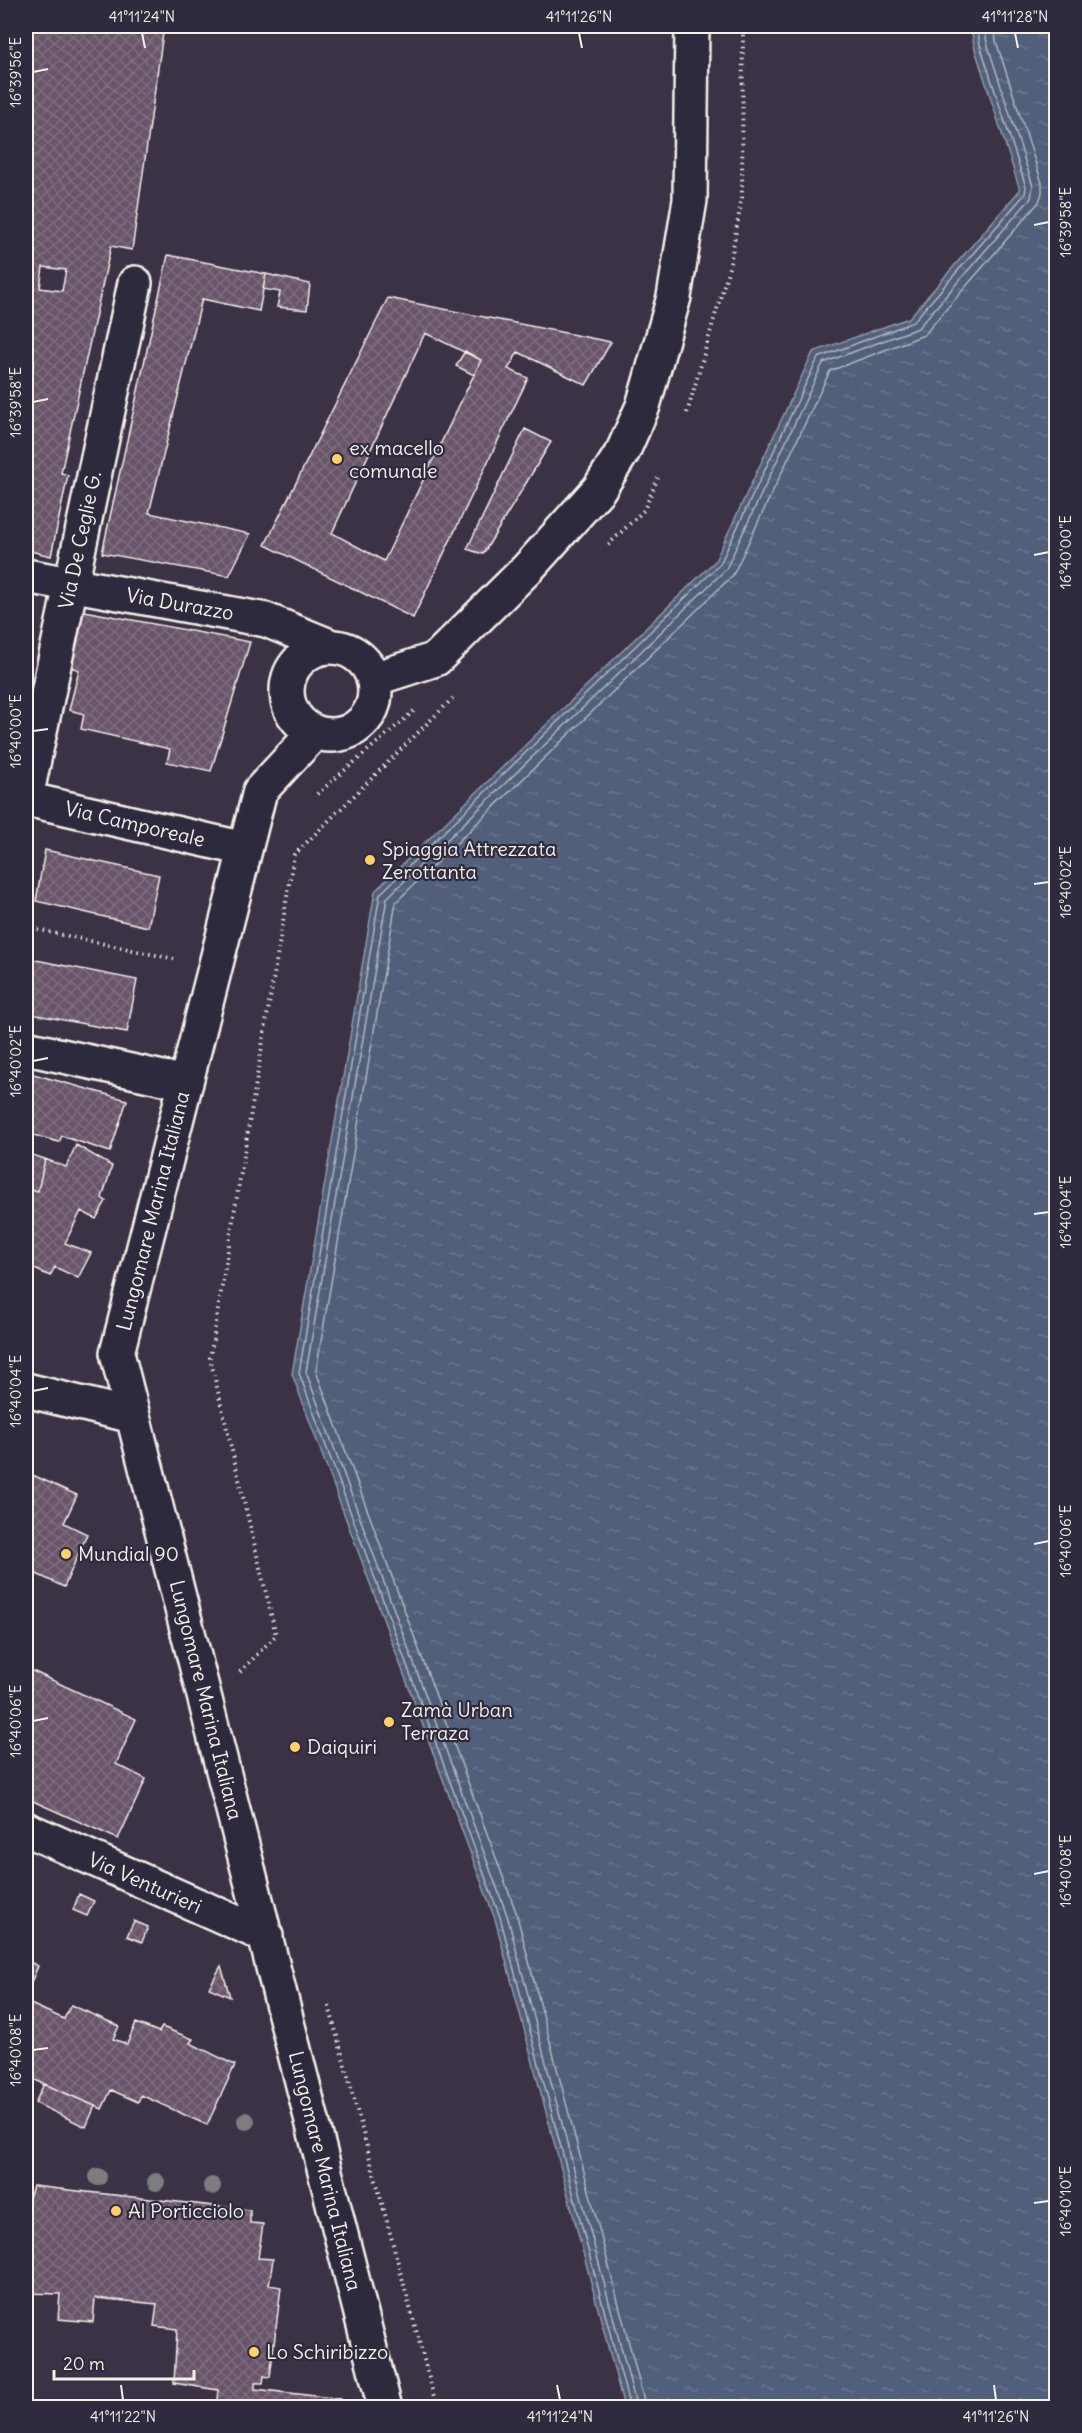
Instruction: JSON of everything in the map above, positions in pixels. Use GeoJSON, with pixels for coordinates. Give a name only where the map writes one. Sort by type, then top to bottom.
{"type":"FeatureCollection","features":[{"type":"Feature","properties":{"kind":"street"},"geometry":{"type":"LineString","coordinates":[[374,679],[436,659],[528,568],[599,489],[623,451],[644,406],[674,297],[690,200],[692,26]]}},
{"type":"Feature","properties":{"kind":"street","name":"Via De Ceglie G."},"geometry":{"type":"LineString","coordinates":[[26,798],[135,283]]}},
{"type":"Feature","properties":{"kind":"street","name":"Via Durazzo"},"geometry":{"type":"LineString","coordinates":[[26,576],[266,620],[330,646]]}},
{"type":"Feature","properties":{"kind":"street"},"geometry":{"type":"LineString","coordinates":[[330,646],[345,648],[359,656],[368,666],[374,679],[373,707],[355,728],[343,734],[329,735],[315,732],[293,714],[287,699],[287,684],[292,669],[302,657],[315,649],[330,646]]}},
{"type":"Feature","properties":{"kind":"street","name":"Lungomare Marina Italiana"},"geometry":{"type":"LineString","coordinates":[[315,732],[260,790],[117,1353],[385,2408]]}},
{"type":"Feature","properties":{"kind":"street","name":"Via Camporeale"},"geometry":{"type":"LineString","coordinates":[[26,798],[245,849]]}},
{"type":"Feature","properties":{"kind":"street"},"geometry":{"type":"LineString","coordinates":[[26,1048],[186,1083]]}},
{"type":"Feature","properties":{"kind":"street"},"geometry":{"type":"LineString","coordinates":[[26,1390],[133,1416]]}},
{"type":"Feature","properties":{"kind":"street","name":"Via Venturieri"},"geometry":{"type":"LineString","coordinates":[[26,1829],[266,1936]]}},
{"type":"Feature","properties":{"kind":"path"},"geometry":{"type":"LineString","coordinates":[[685,417],[730,264],[742,198],[743,26]]}},
{"type":"Feature","properties":{"kind":"path"},"geometry":{"type":"LineString","coordinates":[[601,552],[644,510],[662,468]]}},
{"type":"Feature","properties":{"kind":"path"},"geometry":{"type":"LineString","coordinates":[[239,1673],[276,1635],[210,1358],[294,855],[456,695]]}},
{"type":"Feature","properties":{"kind":"path"},"geometry":{"type":"LineString","coordinates":[[315,797],[419,706]]}},
{"type":"Feature","properties":{"kind":"path"},"geometry":{"type":"LineString","coordinates":[[26,927],[215,968]]}},
{"type":"Feature","properties":{"kind":"path"},"geometry":{"type":"LineString","coordinates":[[327,1999],[437,2408]]}},
{"type":"Feature","properties":{"kind":"water"},"geometry":{"type":"Polygon","coordinates":[[[971,26],[1056,26],[1056,2407],[624,2407],[495,1919],[292,1374],[375,891],[715,561],[813,352],[909,318],[1020,190],[974,46],[971,26]]]}},
{"type":"Feature","properties":{"kind":"building"},"geometry":{"type":"Polygon","coordinates":[[[26,26],[164,26],[132,250],[111,246],[61,473],[68,475],[51,556],[26,550],[26,399],[34,362],[26,361],[26,26]],[[43,267],[40,288],[62,291],[66,270],[43,267]]]}},
{"type":"Feature","properties":{"kind":"building"},"geometry":{"type":"Polygon","coordinates":[[[168,255],[266,274],[259,311],[202,299],[149,513],[250,534],[229,576],[102,553],[168,255]]]}},
{"type":"Feature","properties":{"kind":"building"},"geometry":{"type":"Polygon","coordinates":[[[266,274],[310,284],[307,310],[277,307],[280,292],[263,289],[266,274]]]}},
{"type":"Feature","properties":{"kind":"building","name":"ex macello comunale"},"geometry":{"type":"Polygon","coordinates":[[[388,298],[611,342],[586,385],[518,352],[508,369],[528,378],[413,618],[265,545],[388,298]],[[425,333],[332,533],[384,561],[481,360],[425,333]]]}},
{"type":"Feature","properties":{"kind":"building"},"geometry":{"type":"Polygon","coordinates":[[[465,351],[481,360],[474,375],[456,366],[465,351]]]}},
{"type":"Feature","properties":{"kind":"building"},"geometry":{"type":"Polygon","coordinates":[[[525,429],[551,442],[483,554],[467,549],[525,429]]]}},
{"type":"Feature","properties":{"kind":"building"},"geometry":{"type":"Polygon","coordinates":[[[79,610],[250,642],[211,771],[167,762],[170,749],[81,729],[84,714],[69,710],[79,670],[71,667],[79,610]]]}},
{"type":"Feature","properties":{"kind":"building"},"geometry":{"type":"Polygon","coordinates":[[[26,612],[32,614],[26,646],[26,612]]]}},
{"type":"Feature","properties":{"kind":"building"},"geometry":{"type":"Polygon","coordinates":[[[45,850],[159,875],[148,927],[36,901],[45,850]]]}},
{"type":"Feature","properties":{"kind":"building"},"geometry":{"type":"Polygon","coordinates":[[[26,958],[137,980],[127,1032],[26,1013],[26,958]]]}},
{"type":"Feature","properties":{"kind":"building"},"geometry":{"type":"Polygon","coordinates":[[[26,1072],[127,1100],[110,1152],[62,1136],[59,1142],[26,1133],[26,1072]]]}},
{"type":"Feature","properties":{"kind":"building"},"geometry":{"type":"Polygon","coordinates":[[[76,1145],[112,1166],[102,1198],[106,1201],[96,1219],[81,1211],[65,1243],[91,1253],[78,1278],[55,1267],[50,1276],[26,1265],[26,1211],[30,1190],[38,1191],[45,1159],[66,1167],[76,1145]]]}},
{"type":"Feature","properties":{"kind":"building"},"geometry":{"type":"Polygon","coordinates":[[[26,1153],[45,1159],[38,1191],[30,1190],[26,1211],[26,1153]]]}},
{"type":"Feature","properties":{"kind":"building"},"geometry":{"type":"Polygon","coordinates":[[[26,1472],[77,1495],[64,1523],[87,1534],[64,1587],[26,1569],[26,1472]]]}},
{"type":"Feature","properties":{"kind":"building"},"geometry":{"type":"Polygon","coordinates":[[[26,1668],[136,1719],[116,1764],[146,1779],[118,1839],[26,1798],[26,1668]]]}},
{"type":"Feature","properties":{"kind":"building"},"geometry":{"type":"Polygon","coordinates":[[[79,1894],[94,1901],[87,1916],[73,1910],[79,1894]]]}},
{"type":"Feature","properties":{"kind":"building"},"geometry":{"type":"Polygon","coordinates":[[[134,1921],[148,1927],[142,1942],[127,1936],[134,1921]]]}},
{"type":"Feature","properties":{"kind":"building"},"geometry":{"type":"Polygon","coordinates":[[[26,1960],[38,1966],[26,1994],[26,1960]]]}},
{"type":"Feature","properties":{"kind":"building"},"geometry":{"type":"Polygon","coordinates":[[[221,1966],[230,1997],[209,1988],[221,1966]]]}},
{"type":"Feature","properties":{"kind":"building"},"geometry":{"type":"Polygon","coordinates":[[[26,2002],[64,2019],[71,2005],[119,2026],[113,2039],[127,2044],[136,2023],[159,2032],[162,2027],[193,2039],[190,2043],[235,2065],[207,2125],[141,2095],[138,2102],[111,2090],[102,2109],[26,2076],[26,2002]]]}},
{"type":"Feature","properties":{"kind":"building"},"geometry":{"type":"Polygon","coordinates":[[[44,2084],[95,2106],[86,2127],[35,2103],[44,2084]]]}},
{"type":"Feature","properties":{"kind":"building"},"geometry":{"type":"Polygon","coordinates":[[[33,2186],[250,2210],[250,2223],[263,2224],[258,2258],[273,2259],[269,2285],[281,2287],[270,2377],[264,2376],[263,2383],[255,2383],[255,2389],[341,2399],[343,2408],[216,2408],[218,2390],[174,2383],[177,2329],[154,2326],[157,2304],[95,2298],[93,2322],[58,2319],[60,2294],[26,2293],[26,2197],[29,2198],[33,2186]]]}},
{"type":"Feature","properties":{"kind":"place","name":"ex macello comunale"},"geometry":{"type":"Point","coordinates":[337,459]}},
{"type":"Feature","properties":{"kind":"place","name":"Spiaggia Attrezzata Zerottanta"},"geometry":{"type":"Point","coordinates":[370,860]}},
{"type":"Feature","properties":{"kind":"place","name":"Mundial 90"},"geometry":{"type":"Point","coordinates":[66,1554]}},
{"type":"Feature","properties":{"kind":"place","name":"Zamà Urban Terraza"},"geometry":{"type":"Point","coordinates":[389,1722]}},
{"type":"Feature","properties":{"kind":"place","name":"Daiquiri"},"geometry":{"type":"Point","coordinates":[295,1747]}},
{"type":"Feature","properties":{"kind":"place","name":"Al Porticciolo"},"geometry":{"type":"Point","coordinates":[116,2211]}},
{"type":"Feature","properties":{"kind":"place","name":"Lo Schiribizzo"},"geometry":{"type":"Point","coordinates":[254,2352]}}]}
